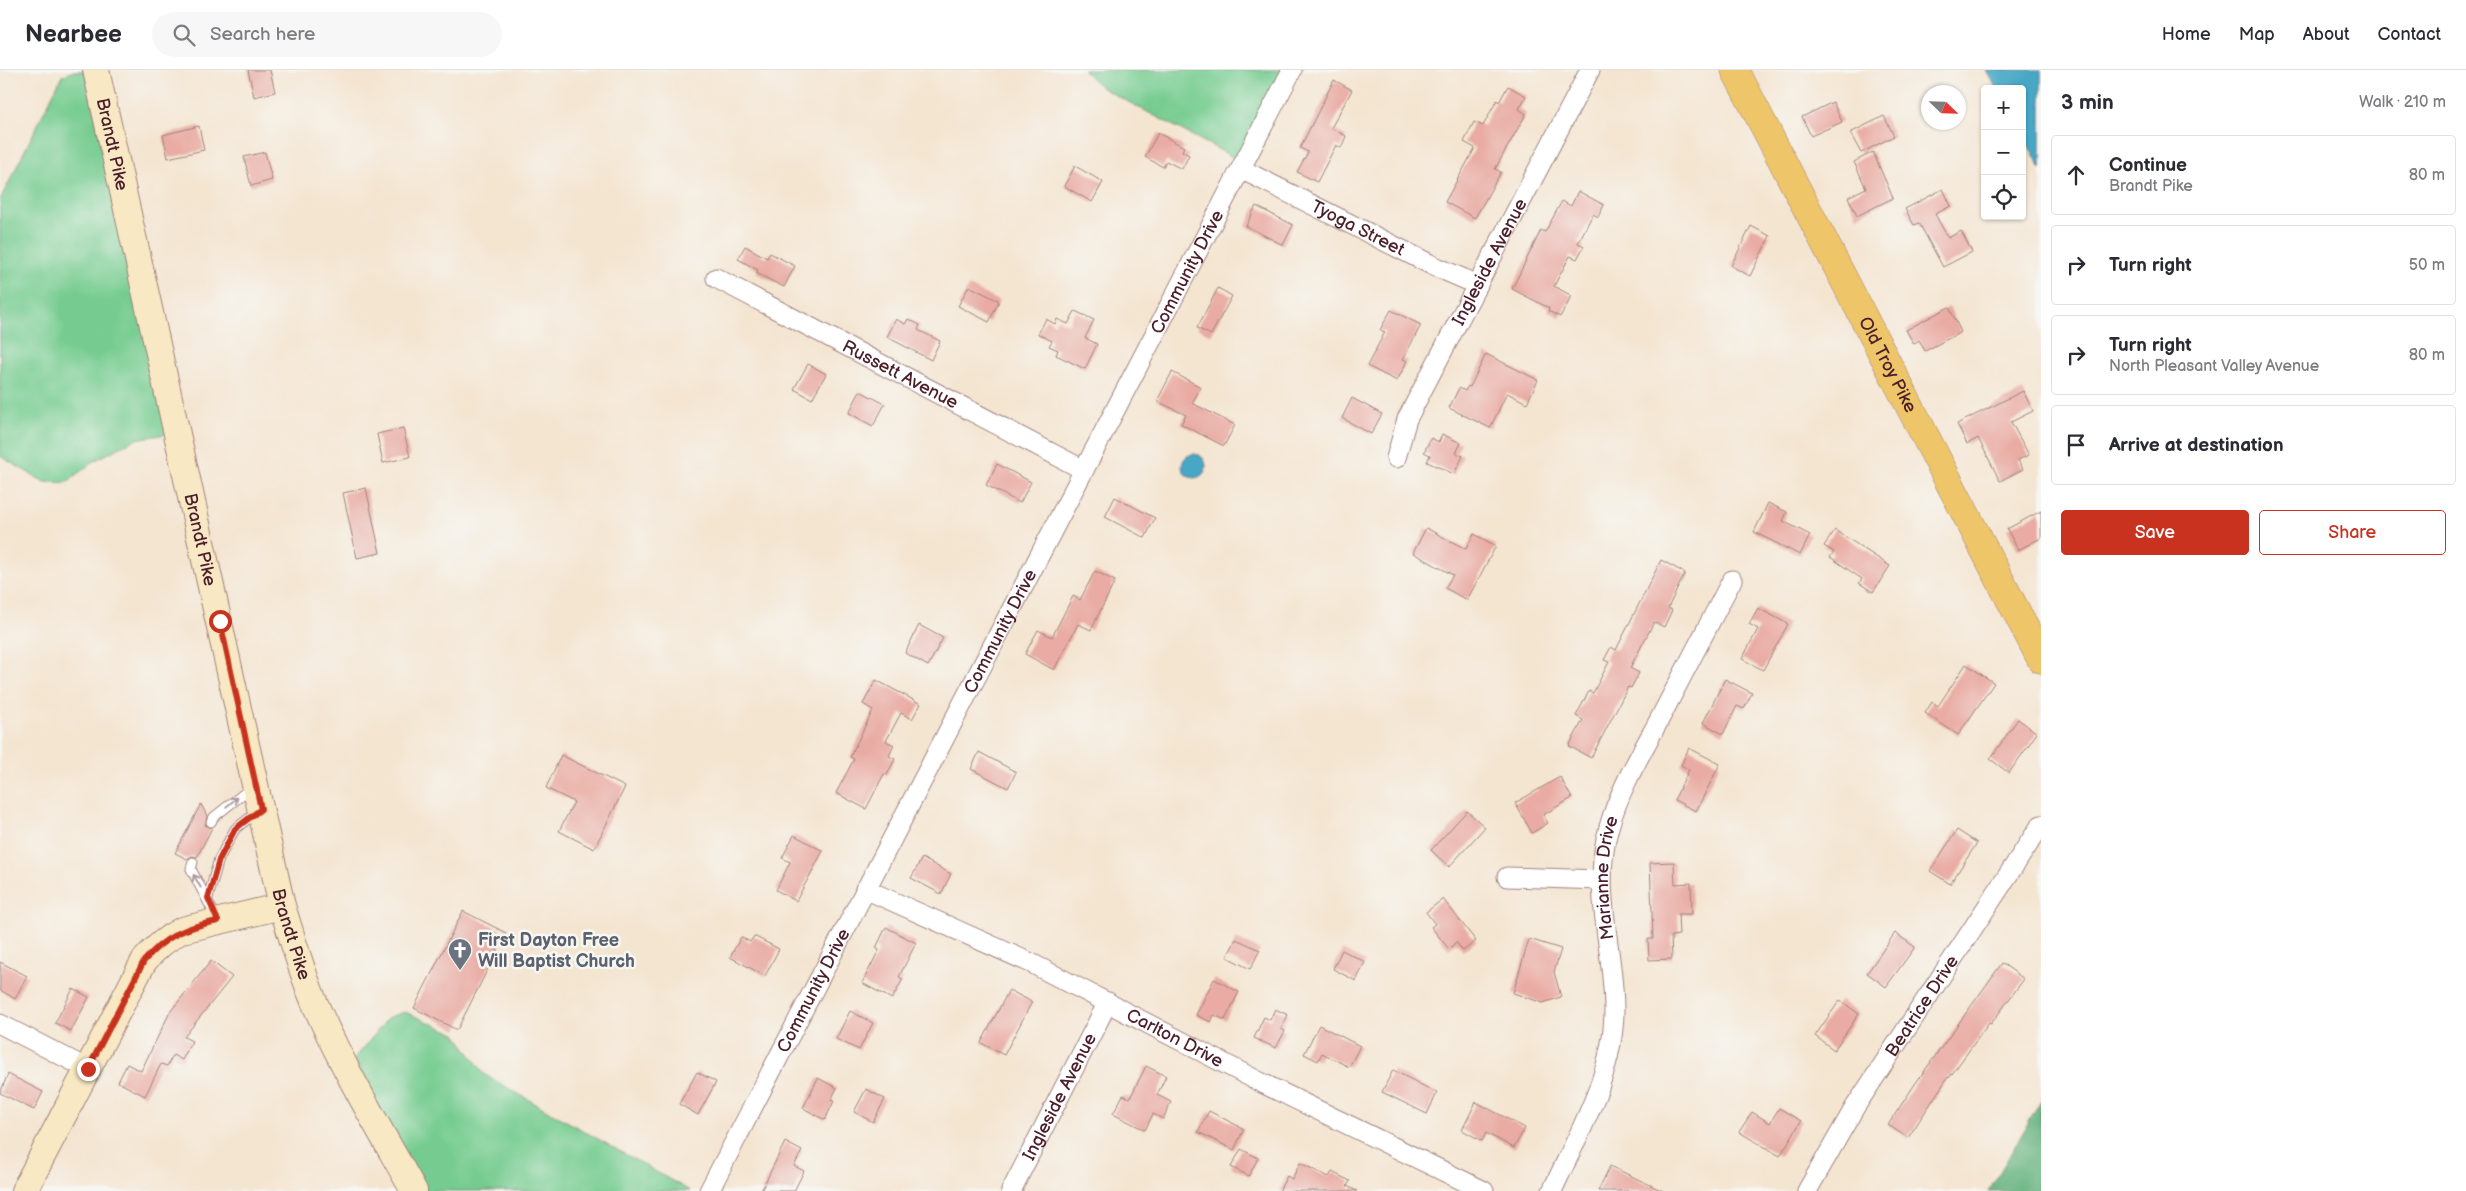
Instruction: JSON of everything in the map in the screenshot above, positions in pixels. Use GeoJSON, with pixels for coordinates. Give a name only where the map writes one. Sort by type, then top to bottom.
{"type":"FeatureCollection","features":[{"type":"Feature","properties":{"kind":"main road","name":"Brandt Pike"},"geometry":{"type":"LineString","coordinates":[[96,70],[282,906],[304,978],[340,1057],[414,1191]]}},
{"type":"Feature","properties":{"kind":"main road","name":"Old Troy Pike"},"geometry":{"type":"LineString","coordinates":[[1735,70],[1908,398],[2041,660]]}},
{"type":"Feature","properties":{"kind":"main road"},"geometry":{"type":"LineString","coordinates":[[24,1191],[144,961],[155,948],[182,930],[282,906]]}},
{"type":"Feature","properties":{"kind":"street","name":"Community Drive"},"geometry":{"type":"LineString","coordinates":[[709,1191],[1292,70]]}},
{"type":"Feature","properties":{"kind":"street","name":"Ingleside Avenue"},"geometry":{"type":"LineString","coordinates":[[1396,458],[1407,419],[1590,70]]}},
{"type":"Feature","properties":{"kind":"street","name":"Tyoga Street"},"geometry":{"type":"LineString","coordinates":[[1241,169],[1434,266],[1478,285]]}},
{"type":"Feature","properties":{"kind":"street","name":"Russett Avenue"},"geometry":{"type":"LineString","coordinates":[[716,278],[1084,470]]}},
{"type":"Feature","properties":{"kind":"street","name":"Marianne Drive"},"geometry":{"type":"LineString","coordinates":[[1552,1191],[1599,1088],[1612,1036],[1614,1010],[1610,956],[1601,902],[1601,880],[1609,827],[1622,793],[1732,580]]}},
{"type":"Feature","properties":{"kind":"street","name":"Beatrice Drive"},"geometry":{"type":"LineString","coordinates":[[1807,1191],[1855,1107],[2041,825]]}},
{"type":"Feature","properties":{"kind":"street"},"geometry":{"type":"LineString","coordinates":[[1506,878],[1601,880]]}},
{"type":"Feature","properties":{"kind":"street","name":"Carlton Drive"},"geometry":{"type":"LineString","coordinates":[[865,888],[1031,963],[1260,1082],[1484,1191]]}},
{"type":"Feature","properties":{"kind":"street","name":"Ingleside Avenue"},"geometry":{"type":"LineString","coordinates":[[1011,1191],[1108,1002]]}},
{"type":"Feature","properties":{"kind":"street"},"geometry":{"type":"LineString","coordinates":[[0,1024],[88,1069]]}},
{"type":"Feature","properties":{"kind":"lane"},"geometry":{"type":"LineString","coordinates":[[211,822],[214,817],[258,796]]}},
{"type":"Feature","properties":{"kind":"lane"},"geometry":{"type":"LineString","coordinates":[[208,898],[219,860],[235,829],[258,796]]}},
{"type":"Feature","properties":{"kind":"lane"},"geometry":{"type":"LineString","coordinates":[[193,862],[191,869],[208,898],[218,921]]}},
{"type":"Feature","properties":{"kind":"green space"},"geometry":{"type":"Polygon","coordinates":[[[1083,70],[1292,70],[1244,163],[1102,88],[1083,70]]]}},
{"type":"Feature","properties":{"kind":"green space"},"geometry":{"type":"Polygon","coordinates":[[[74,71],[85,71],[167,434],[136,439],[94,461],[66,483],[44,482],[0,456],[0,200],[62,76],[74,71]]]}},
{"type":"Feature","properties":{"kind":"green space"},"geometry":{"type":"Polygon","coordinates":[[[405,1012],[456,1034],[485,1075],[690,1191],[423,1191],[352,1062],[389,1017],[405,1012]]]}},
{"type":"Feature","properties":{"kind":"green space"},"geometry":{"type":"Polygon","coordinates":[[[2041,1101],[2041,1191],[1989,1191],[2041,1101]]]}},
{"type":"Feature","properties":{"kind":"water"},"geometry":{"type":"Polygon","coordinates":[[[1986,70],[2041,70],[2041,169],[2026,141],[2026,85],[1995,85],[1986,70]]]}},
{"type":"Feature","properties":{"kind":"water"},"geometry":{"type":"Polygon","coordinates":[[[1194,454],[1202,458],[1206,466],[1202,474],[1194,478],[1186,474],[1182,466],[1186,458],[1194,454]]]}},
{"type":"Feature","properties":{"kind":"building"},"geometry":{"type":"Polygon","coordinates":[[[248,70],[270,70],[275,92],[254,97],[248,70]]]}},
{"type":"Feature","properties":{"kind":"building"},"geometry":{"type":"Polygon","coordinates":[[[1334,80],[1352,90],[1331,128],[1346,136],[1341,148],[1336,145],[1317,182],[1297,172],[1308,152],[1300,148],[1334,80]]]}},
{"type":"Feature","properties":{"kind":"building"},"geometry":{"type":"Polygon","coordinates":[[[1508,86],[1526,96],[1519,109],[1526,114],[1495,169],[1501,172],[1475,218],[1445,202],[1475,148],[1464,142],[1474,122],[1483,126],[1497,100],[1499,102],[1508,86]]]}},
{"type":"Feature","properties":{"kind":"building"},"geometry":{"type":"Polygon","coordinates":[[[1833,102],[1842,122],[1811,136],[1802,117],[1833,102]]]}},
{"type":"Feature","properties":{"kind":"building"},"geometry":{"type":"Polygon","coordinates":[[[1884,116],[1894,136],[1861,153],[1850,133],[1884,116]]]}},
{"type":"Feature","properties":{"kind":"building"},"geometry":{"type":"Polygon","coordinates":[[[199,126],[204,150],[168,158],[163,135],[199,126]]]}},
{"type":"Feature","properties":{"kind":"building"},"geometry":{"type":"Polygon","coordinates":[[[1158,133],[1184,147],[1182,151],[1189,155],[1182,169],[1166,161],[1163,167],[1145,157],[1158,133]]]}},
{"type":"Feature","properties":{"kind":"building"},"geometry":{"type":"Polygon","coordinates":[[[265,152],[272,180],[251,186],[244,157],[265,152]]]}},
{"type":"Feature","properties":{"kind":"building"},"geometry":{"type":"Polygon","coordinates":[[[1873,152],[1893,198],[1857,216],[1848,197],[1866,188],[1854,162],[1873,152]]]}},
{"type":"Feature","properties":{"kind":"building"},"geometry":{"type":"Polygon","coordinates":[[[1075,166],[1103,182],[1092,202],[1064,186],[1075,166]]]}},
{"type":"Feature","properties":{"kind":"building"},"geometry":{"type":"Polygon","coordinates":[[[1943,189],[1951,206],[1935,214],[1948,238],[1961,231],[1972,252],[1943,267],[1919,223],[1914,225],[1905,209],[1943,189]]]}},
{"type":"Feature","properties":{"kind":"building"},"geometry":{"type":"Polygon","coordinates":[[[1578,191],[1604,205],[1598,217],[1593,214],[1578,243],[1584,246],[1577,259],[1570,256],[1554,286],[1572,296],[1560,317],[1548,311],[1549,308],[1512,289],[1541,230],[1545,232],[1562,201],[1571,206],[1578,191]]]}},
{"type":"Feature","properties":{"kind":"building"},"geometry":{"type":"Polygon","coordinates":[[[1256,206],[1293,225],[1283,245],[1246,226],[1256,206]]]}},
{"type":"Feature","properties":{"kind":"building"},"geometry":{"type":"Polygon","coordinates":[[[1751,226],[1770,236],[1750,276],[1731,266],[1751,226]]]}},
{"type":"Feature","properties":{"kind":"building"},"geometry":{"type":"Polygon","coordinates":[[[745,246],[767,258],[770,253],[795,266],[784,287],[756,273],[758,270],[738,259],[745,246]]]}},
{"type":"Feature","properties":{"kind":"building"},"geometry":{"type":"Polygon","coordinates":[[[969,286],[999,301],[989,322],[958,306],[969,286]]]}},
{"type":"Feature","properties":{"kind":"building"},"geometry":{"type":"Polygon","coordinates":[[[1218,288],[1232,296],[1211,335],[1197,328],[1218,288]]]}},
{"type":"Feature","properties":{"kind":"building"},"geometry":{"type":"Polygon","coordinates":[[[1949,307],[1961,332],[1925,351],[1919,340],[1914,344],[1906,330],[1949,307]]]}},
{"type":"Feature","properties":{"kind":"building"},"geometry":{"type":"Polygon","coordinates":[[[1391,310],[1421,325],[1403,359],[1407,361],[1397,381],[1367,366],[1385,332],[1380,330],[1391,310]]]}},
{"type":"Feature","properties":{"kind":"building"},"geometry":{"type":"Polygon","coordinates":[[[1075,311],[1094,320],[1085,338],[1097,344],[1085,369],[1056,355],[1058,350],[1049,346],[1052,341],[1038,334],[1046,319],[1055,324],[1057,319],[1068,324],[1075,311]]]}},
{"type":"Feature","properties":{"kind":"building"},"geometry":{"type":"Polygon","coordinates":[[[896,319],[905,324],[908,319],[920,325],[918,330],[940,341],[931,360],[887,337],[896,319]]]}},
{"type":"Feature","properties":{"kind":"building"},"geometry":{"type":"Polygon","coordinates":[[[1486,354],[1538,380],[1527,403],[1507,393],[1490,428],[1449,408],[1459,388],[1465,391],[1468,386],[1470,387],[1486,354]]]}},
{"type":"Feature","properties":{"kind":"building"},"geometry":{"type":"Polygon","coordinates":[[[808,364],[826,374],[812,399],[794,389],[808,364]]]}},
{"type":"Feature","properties":{"kind":"building"},"geometry":{"type":"Polygon","coordinates":[[[1172,372],[1201,387],[1192,403],[1235,425],[1224,446],[1181,424],[1186,415],[1157,401],[1172,372]]]}},
{"type":"Feature","properties":{"kind":"building"},"geometry":{"type":"Polygon","coordinates":[[[860,391],[885,404],[873,426],[849,413],[860,391]]]}},
{"type":"Feature","properties":{"kind":"building"},"geometry":{"type":"Polygon","coordinates":[[[2023,391],[2033,411],[2011,422],[2029,455],[2018,460],[2023,469],[2000,481],[1978,438],[1967,444],[1957,424],[2023,391]]]}},
{"type":"Feature","properties":{"kind":"building"},"geometry":{"type":"Polygon","coordinates":[[[1352,398],[1382,414],[1371,434],[1342,418],[1352,398]]]}},
{"type":"Feature","properties":{"kind":"building"},"geometry":{"type":"Polygon","coordinates":[[[403,428],[410,457],[383,463],[377,434],[403,428]]]}},
{"type":"Feature","properties":{"kind":"building"},"geometry":{"type":"Polygon","coordinates":[[[1442,434],[1461,443],[1456,453],[1463,456],[1454,474],[1427,462],[1430,455],[1424,452],[1431,438],[1439,442],[1442,434]]]}},
{"type":"Feature","properties":{"kind":"building"},"geometry":{"type":"Polygon","coordinates":[[[997,464],[1031,482],[1020,503],[986,485],[997,464]]]}},
{"type":"Feature","properties":{"kind":"building"},"geometry":{"type":"Polygon","coordinates":[[[366,488],[380,553],[357,558],[343,493],[366,488]]]}},
{"type":"Feature","properties":{"kind":"building"},"geometry":{"type":"Polygon","coordinates":[[[1115,497],[1155,518],[1145,538],[1105,517],[1115,497]]]}},
{"type":"Feature","properties":{"kind":"building"},"geometry":{"type":"Polygon","coordinates":[[[1768,503],[1787,512],[1783,521],[1810,535],[1800,555],[1754,532],[1768,503]]]}},
{"type":"Feature","properties":{"kind":"building"},"geometry":{"type":"Polygon","coordinates":[[[2041,511],[2041,538],[2018,550],[2007,529],[2041,511]]]}},
{"type":"Feature","properties":{"kind":"building"},"geometry":{"type":"Polygon","coordinates":[[[1426,528],[1466,549],[1474,534],[1496,546],[1467,600],[1445,588],[1453,575],[1413,553],[1426,528]]]}},
{"type":"Feature","properties":{"kind":"building"},"geometry":{"type":"Polygon","coordinates":[[[1835,530],[1890,566],[1873,592],[1859,583],[1862,579],[1830,557],[1834,552],[1824,546],[1835,530]]]}},
{"type":"Feature","properties":{"kind":"building"},"geometry":{"type":"Polygon","coordinates":[[[1661,560],[1685,573],[1668,608],[1672,610],[1664,627],[1654,622],[1630,668],[1639,673],[1631,688],[1628,687],[1591,758],[1569,746],[1583,720],[1576,716],[1589,691],[1593,693],[1609,662],[1604,660],[1611,647],[1616,650],[1661,560]]]}},
{"type":"Feature","properties":{"kind":"building"},"geometry":{"type":"Polygon","coordinates":[[[1095,571],[1115,581],[1091,630],[1078,624],[1054,670],[1025,654],[1038,630],[1052,637],[1073,596],[1080,600],[1095,571]]]}},
{"type":"Feature","properties":{"kind":"building"},"geometry":{"type":"Polygon","coordinates":[[[1758,608],[1788,624],[1763,670],[1742,659],[1758,629],[1749,624],[1758,608]]]}},
{"type":"Feature","properties":{"kind":"building"},"geometry":{"type":"Polygon","coordinates":[[[919,625],[943,638],[928,666],[905,653],[919,625]]]}},
{"type":"Feature","properties":{"kind":"building"},"geometry":{"type":"Polygon","coordinates":[[[1966,664],[1994,683],[1958,735],[1925,713],[1932,702],[1938,706],[1966,664]]]}},
{"type":"Feature","properties":{"kind":"building"},"geometry":{"type":"Polygon","coordinates":[[[1725,679],[1752,693],[1744,709],[1737,706],[1723,734],[1703,723],[1725,679]]]}},
{"type":"Feature","properties":{"kind":"building"},"geometry":{"type":"Polygon","coordinates":[[[876,680],[921,704],[912,719],[901,713],[886,741],[894,745],[889,756],[895,759],[887,775],[884,774],[866,809],[836,793],[854,759],[850,757],[873,710],[863,704],[876,680]]]}},
{"type":"Feature","properties":{"kind":"building"},"geometry":{"type":"Polygon","coordinates":[[[2018,719],[2037,733],[2009,773],[1990,759],[2018,719]]]}},
{"type":"Feature","properties":{"kind":"building"},"geometry":{"type":"Polygon","coordinates":[[[1689,748],[1720,764],[1696,811],[1674,800],[1689,770],[1681,765],[1689,748]]]}},
{"type":"Feature","properties":{"kind":"building"},"geometry":{"type":"Polygon","coordinates":[[[979,752],[1016,772],[1008,788],[971,769],[979,752]]]}},
{"type":"Feature","properties":{"kind":"building"},"geometry":{"type":"Polygon","coordinates":[[[561,755],[625,787],[594,849],[559,831],[574,802],[546,788],[561,755]]]}},
{"type":"Feature","properties":{"kind":"building"},"geometry":{"type":"Polygon","coordinates":[[[1560,777],[1572,798],[1543,815],[1548,823],[1532,833],[1515,803],[1560,777]]]}},
{"type":"Feature","properties":{"kind":"building"},"geometry":{"type":"Polygon","coordinates":[[[201,804],[207,816],[205,825],[212,828],[197,857],[192,856],[187,859],[175,853],[201,804]]]}},
{"type":"Feature","properties":{"kind":"building"},"geometry":{"type":"Polygon","coordinates":[[[1467,811],[1485,827],[1449,867],[1431,850],[1467,811]]]}},
{"type":"Feature","properties":{"kind":"building"},"geometry":{"type":"Polygon","coordinates":[[[1957,830],[1977,843],[1950,884],[1930,871],[1957,830]]]}},
{"type":"Feature","properties":{"kind":"building"},"geometry":{"type":"Polygon","coordinates":[[[794,835],[823,851],[796,901],[776,890],[790,862],[782,858],[794,835]]]}},
{"type":"Feature","properties":{"kind":"building"},"geometry":{"type":"Polygon","coordinates":[[[922,858],[951,874],[941,894],[911,878],[922,858]]]}},
{"type":"Feature","properties":{"kind":"building"},"geometry":{"type":"Polygon","coordinates":[[[1674,862],[1675,884],[1691,883],[1692,914],[1678,914],[1679,935],[1671,936],[1672,959],[1649,960],[1648,939],[1653,939],[1650,863],[1674,862]]]}},
{"type":"Feature","properties":{"kind":"building"},"geometry":{"type":"Polygon","coordinates":[[[1443,899],[1476,941],[1463,951],[1456,942],[1449,949],[1431,927],[1435,924],[1426,912],[1443,899]]]}},
{"type":"Feature","properties":{"kind":"building","name":"First Dayton Free Will Baptist Church"},"geometry":{"type":"Polygon","coordinates":[[[463,911],[506,933],[457,1030],[414,1008],[463,911]]]}},
{"type":"Feature","properties":{"kind":"building"},"geometry":{"type":"Polygon","coordinates":[[[886,927],[916,943],[899,977],[903,979],[892,999],[862,983],[879,950],[876,948],[886,927]]]}},
{"type":"Feature","properties":{"kind":"building"},"geometry":{"type":"Polygon","coordinates":[[[1895,933],[1915,947],[1886,987],[1867,973],[1895,933]]]}},
{"type":"Feature","properties":{"kind":"building"},"geometry":{"type":"Polygon","coordinates":[[[754,936],[779,949],[765,976],[730,957],[741,937],[750,942],[754,936]]]}},
{"type":"Feature","properties":{"kind":"building"},"geometry":{"type":"Polygon","coordinates":[[[1236,939],[1260,950],[1250,969],[1227,957],[1236,939]]]}},
{"type":"Feature","properties":{"kind":"building"},"geometry":{"type":"Polygon","coordinates":[[[1529,939],[1561,949],[1554,972],[1561,997],[1543,1003],[1513,993],[1529,939]]]}},
{"type":"Feature","properties":{"kind":"building"},"geometry":{"type":"Polygon","coordinates":[[[1342,950],[1365,962],[1356,981],[1333,969],[1342,950]]]}},
{"type":"Feature","properties":{"kind":"building"},"geometry":{"type":"Polygon","coordinates":[[[211,961],[232,977],[184,1037],[192,1041],[182,1060],[173,1055],[167,1066],[161,1064],[145,1096],[118,1082],[127,1064],[141,1071],[170,1012],[211,961]]]}},
{"type":"Feature","properties":{"kind":"building"},"geometry":{"type":"Polygon","coordinates":[[[0,962],[27,976],[15,999],[0,990],[0,962]]]}},
{"type":"Feature","properties":{"kind":"building"},"geometry":{"type":"Polygon","coordinates":[[[2002,963],[2024,979],[1948,1077],[1908,1138],[1888,1125],[1915,1084],[2002,963]]]}},
{"type":"Feature","properties":{"kind":"building"},"geometry":{"type":"Polygon","coordinates":[[[1214,979],[1239,992],[1225,1020],[1214,1015],[1211,1022],[1196,1015],[1214,979]]]}},
{"type":"Feature","properties":{"kind":"building"},"geometry":{"type":"Polygon","coordinates":[[[73,989],[89,997],[71,1031],[55,1023],[73,989]]]}},
{"type":"Feature","properties":{"kind":"building"},"geometry":{"type":"Polygon","coordinates":[[[1009,990],[1032,1002],[1004,1055],[981,1043],[1009,990]]]}},
{"type":"Feature","properties":{"kind":"building"},"geometry":{"type":"Polygon","coordinates":[[[1840,1000],[1859,1014],[1834,1050],[1815,1036],[1840,1000]]]}},
{"type":"Feature","properties":{"kind":"building"},"geometry":{"type":"Polygon","coordinates":[[[1275,1009],[1288,1015],[1281,1029],[1285,1031],[1276,1048],[1254,1038],[1264,1017],[1270,1020],[1275,1009]]]}},
{"type":"Feature","properties":{"kind":"building"},"geometry":{"type":"Polygon","coordinates":[[[850,1011],[873,1023],[859,1050],[836,1039],[850,1011]]]}},
{"type":"Feature","properties":{"kind":"building"},"geometry":{"type":"Polygon","coordinates":[[[1319,1025],[1360,1046],[1349,1067],[1322,1053],[1318,1061],[1304,1054],[1319,1025]]]}},
{"type":"Feature","properties":{"kind":"building"},"geometry":{"type":"Polygon","coordinates":[[[1146,1066],[1166,1076],[1157,1095],[1171,1102],[1163,1119],[1153,1114],[1145,1130],[1113,1114],[1123,1095],[1130,1098],[1146,1066]]]}},
{"type":"Feature","properties":{"kind":"building"},"geometry":{"type":"Polygon","coordinates":[[[1393,1070],[1437,1093],[1427,1114],[1382,1092],[1393,1070]]]}},
{"type":"Feature","properties":{"kind":"building"},"geometry":{"type":"Polygon","coordinates":[[[697,1072],[716,1082],[698,1115],[679,1104],[697,1072]]]}},
{"type":"Feature","properties":{"kind":"building"},"geometry":{"type":"Polygon","coordinates":[[[8,1074],[43,1092],[34,1110],[0,1093],[8,1074]]]}},
{"type":"Feature","properties":{"kind":"building"},"geometry":{"type":"Polygon","coordinates":[[[818,1078],[837,1088],[831,1100],[834,1101],[825,1120],[803,1108],[818,1078]]]}},
{"type":"Feature","properties":{"kind":"building"},"geometry":{"type":"Polygon","coordinates":[[[866,1089],[885,1099],[873,1122],[854,1112],[866,1089]]]}},
{"type":"Feature","properties":{"kind":"building"},"geometry":{"type":"Polygon","coordinates":[[[1476,1102],[1525,1128],[1514,1148],[1486,1133],[1482,1141],[1462,1130],[1476,1102]]]}},
{"type":"Feature","properties":{"kind":"building"},"geometry":{"type":"Polygon","coordinates":[[[1779,1108],[1801,1121],[1780,1156],[1739,1132],[1752,1112],[1770,1123],[1779,1108]]]}},
{"type":"Feature","properties":{"kind":"building"},"geometry":{"type":"Polygon","coordinates":[[[1209,1111],[1244,1129],[1234,1150],[1198,1132],[1209,1111]]]}},
{"type":"Feature","properties":{"kind":"building"},"geometry":{"type":"Polygon","coordinates":[[[785,1142],[802,1151],[794,1166],[804,1171],[794,1191],[761,1191],[785,1142]]]}},
{"type":"Feature","properties":{"kind":"building"},"geometry":{"type":"Polygon","coordinates":[[[1241,1149],[1258,1158],[1249,1176],[1231,1167],[1241,1149]]]}},
{"type":"Feature","properties":{"kind":"building"},"geometry":{"type":"Polygon","coordinates":[[[1300,1163],[1329,1177],[1332,1172],[1350,1181],[1347,1186],[1357,1191],[1279,1191],[1287,1176],[1292,1179],[1300,1163]]]}},
{"type":"Feature","properties":{"kind":"building"},"geometry":{"type":"Polygon","coordinates":[[[1610,1166],[1663,1191],[1598,1191],[1610,1166]]]}},
{"type":"Feature","properties":{"kind":"place","name":"First Dayton Free Will Baptist Church"},"geometry":{"type":"Point","coordinates":[460,971]}},
{"type":"Feature","properties":{"kind":"route"},"geometry":{"type":"LineString","coordinates":[[88,1069],[144,961],[155,948],[182,930],[218,921],[208,898],[219,860],[235,829],[261,809],[220,621]]}}]}
